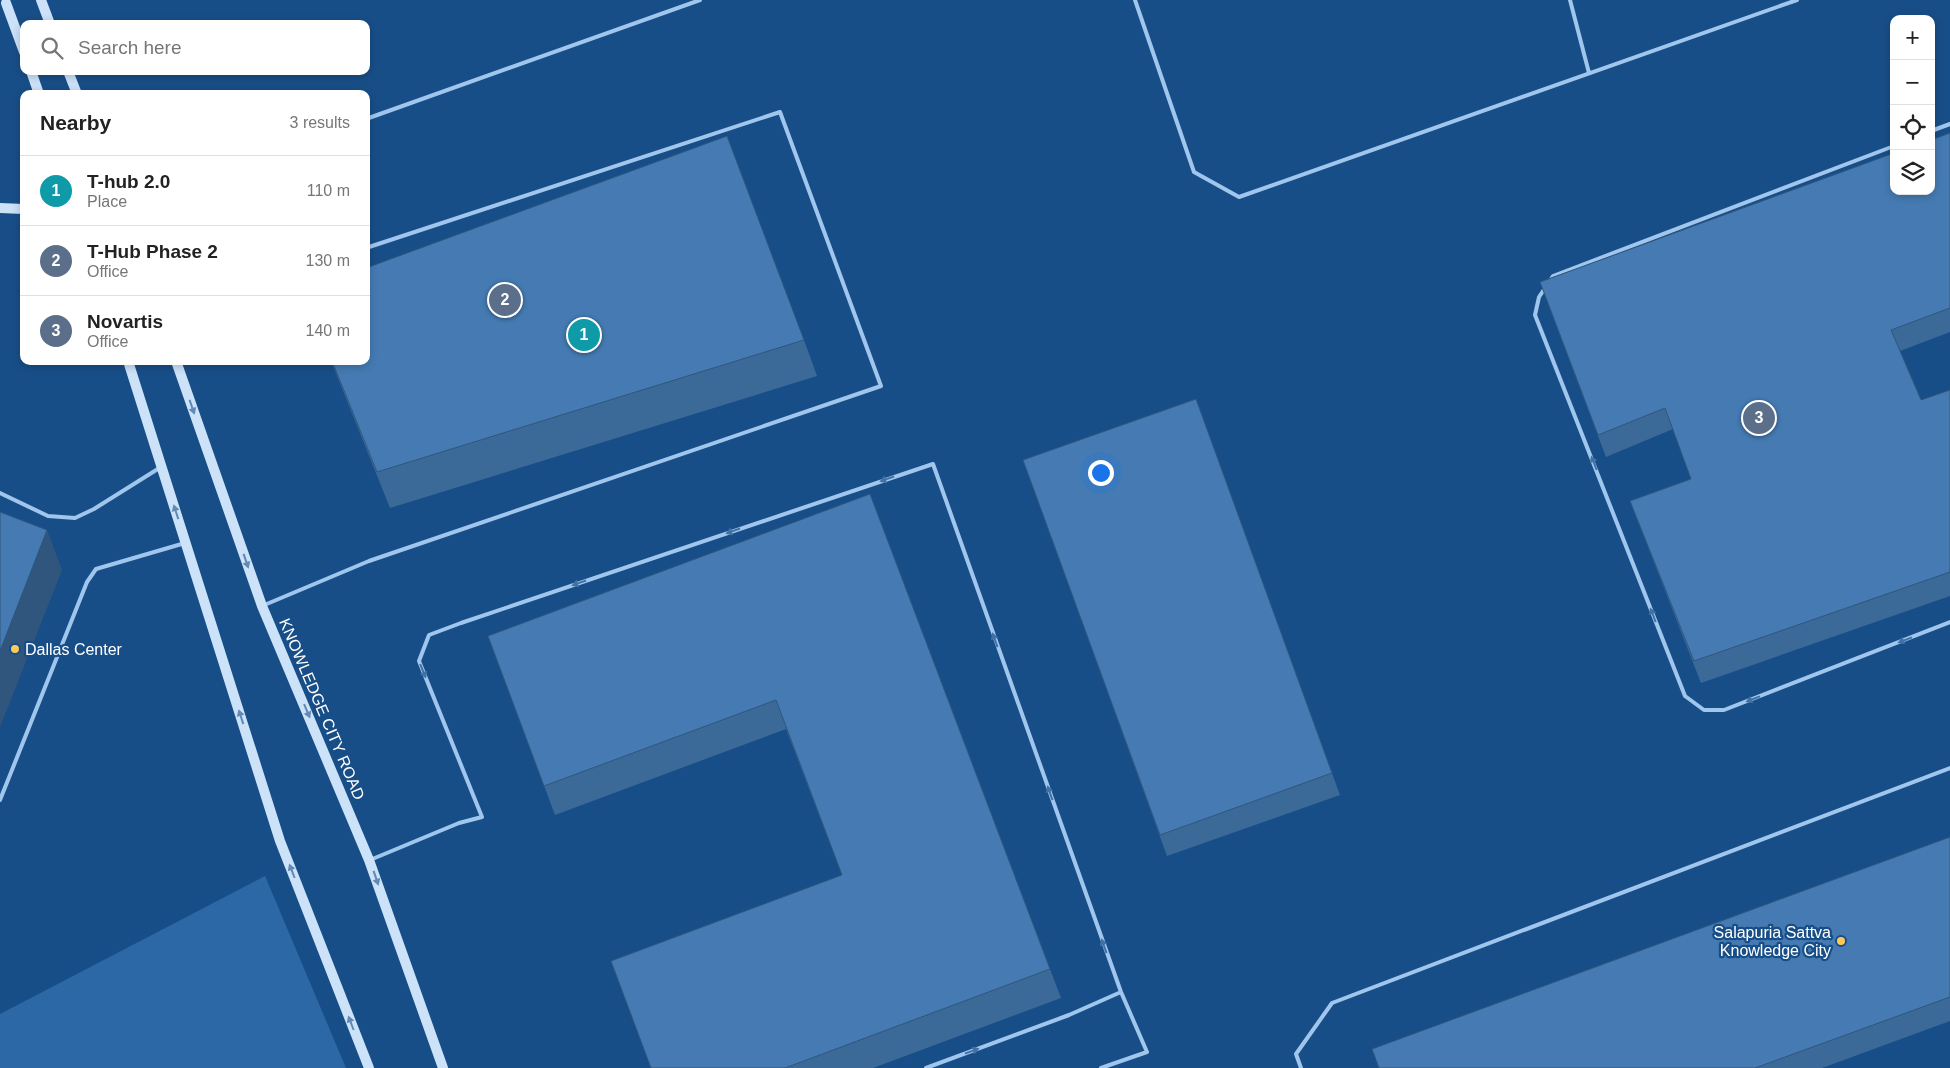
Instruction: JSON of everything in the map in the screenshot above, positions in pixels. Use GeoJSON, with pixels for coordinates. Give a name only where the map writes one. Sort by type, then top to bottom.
{"type":"FeatureCollection","features":[{"type":"Feature","properties":{"kind":"street"},"geometry":{"type":"LineString","coordinates":[[40,0],[48,20]]}},
{"type":"Feature","properties":{"kind":"street"},"geometry":{"type":"LineString","coordinates":[[0,17],[6,1]]}},
{"type":"Feature","properties":{"kind":"street"},"geometry":{"type":"LineString","coordinates":[[6,1],[20,41]]}},
{"type":"Feature","properties":{"kind":"street"},"geometry":{"type":"LineString","coordinates":[[32,75],[38,90]]}},
{"type":"Feature","properties":{"kind":"street"},"geometry":{"type":"LineString","coordinates":[[70,75],[75,90]]}},
{"type":"Feature","properties":{"kind":"street"},"geometry":{"type":"LineString","coordinates":[[0,208],[20,209]]}},
{"type":"Feature","properties":{"kind":"street"},"geometry":{"type":"LineString","coordinates":[[129,365],[280,841],[368,1068]]}},
{"type":"Feature","properties":{"kind":"street","name":"KNOWLEDGE CITY ROAD"},"geometry":{"type":"LineString","coordinates":[[177,365],[262,606],[369,860],[443,1068]]}},
{"type":"Feature","properties":{"kind":"lane"},"geometry":{"type":"LineString","coordinates":[[370,118],[700,0]]}},
{"type":"Feature","properties":{"kind":"lane"},"geometry":{"type":"LineString","coordinates":[[1135,0],[1194,172],[1239,197],[1797,0]]}},
{"type":"Feature","properties":{"kind":"lane"},"geometry":{"type":"LineString","coordinates":[[1570,0],[1589,73]]}},
{"type":"Feature","properties":{"kind":"lane"},"geometry":{"type":"LineString","coordinates":[[262,606],[369,561],[881,386],[780,112],[370,247]]}},
{"type":"Feature","properties":{"kind":"lane"},"geometry":{"type":"LineString","coordinates":[[1935,130],[1950,124]]}},
{"type":"Feature","properties":{"kind":"lane"},"geometry":{"type":"LineString","coordinates":[[1890,148],[1553,276],[1539,298],[1535,315],[1685,696],[1704,710],[1724,710],[1950,622]]}},
{"type":"Feature","properties":{"kind":"lane"},"geometry":{"type":"LineString","coordinates":[[369,860],[459,823],[482,817],[419,661],[429,635],[933,464],[1121,992],[1147,1052],[1101,1068]]}},
{"type":"Feature","properties":{"kind":"lane"},"geometry":{"type":"LineString","coordinates":[[0,493],[48,516],[76,518],[94,509],[161,467]]}},
{"type":"Feature","properties":{"kind":"lane"},"geometry":{"type":"LineString","coordinates":[[0,800],[87,582],[96,569],[185,543]]}},
{"type":"Feature","properties":{"kind":"lane"},"geometry":{"type":"LineString","coordinates":[[1301,1068],[1296,1054],[1332,1003],[1950,768]]}},
{"type":"Feature","properties":{"kind":"lane"},"geometry":{"type":"LineString","coordinates":[[926,1068],[1069,1015],[1121,992]]}},
{"type":"Feature","properties":{"kind":"shaded area"},"geometry":{"type":"Polygon","coordinates":[[[265,876],[346,1068],[0,1068],[0,1014],[265,876]]]}},
{"type":"Feature","properties":{"kind":"building"},"geometry":{"type":"Polygon","coordinates":[[[1950,133],[1950,308],[1891,330],[1921,400],[1950,390],[1950,572],[1694,661],[1630,501],[1691,479],[1665,408],[1598,435],[1540,282],[1890,154],[1890,195],[1935,195],[1935,139],[1950,133]]]}},
{"type":"Feature","properties":{"kind":"building"},"geometry":{"type":"Polygon","coordinates":[[[727,136],[804,340],[377,472],[334,365],[370,365],[370,267],[727,136]]]}},
{"type":"Feature","properties":{"kind":"building"},"geometry":{"type":"Polygon","coordinates":[[[1196,399],[1332,773],[1160,835],[1023,460],[1196,399]]]}},
{"type":"Feature","properties":{"kind":"building"},"geometry":{"type":"Polygon","coordinates":[[[870,494],[1050,969],[785,1068],[651,1068],[611,961],[842,875],[776,700],[544,786],[488,636],[870,494]]]}},
{"type":"Feature","properties":{"kind":"building"},"geometry":{"type":"Polygon","coordinates":[[[0,512],[47,530],[0,651],[0,512]]]}},
{"type":"Feature","properties":{"kind":"building","name":"Salapuria Sattva Knowledge City"},"geometry":{"type":"Polygon","coordinates":[[[1950,837],[1950,997],[1755,1068],[1379,1068],[1372,1049],[1950,837]]]}},
{"type":"Feature","properties":{"kind":"place","name":"T-Hub Phase 2"},"geometry":{"type":"Point","coordinates":[505,300]}},
{"type":"Feature","properties":{"kind":"place","name":"T-hub 2.0"},"geometry":{"type":"Point","coordinates":[584,335]}},
{"type":"Feature","properties":{"kind":"place","name":"Novartis"},"geometry":{"type":"Point","coordinates":[1759,418]}},
{"type":"Feature","properties":{"kind":"place","name":"Dallas Center"},"geometry":{"type":"Point","coordinates":[15,649]}},
{"type":"Feature","properties":{"kind":"place","name":"Salapuria Sattva Knowledge City"},"geometry":{"type":"Point","coordinates":[1841,941]}}]}
